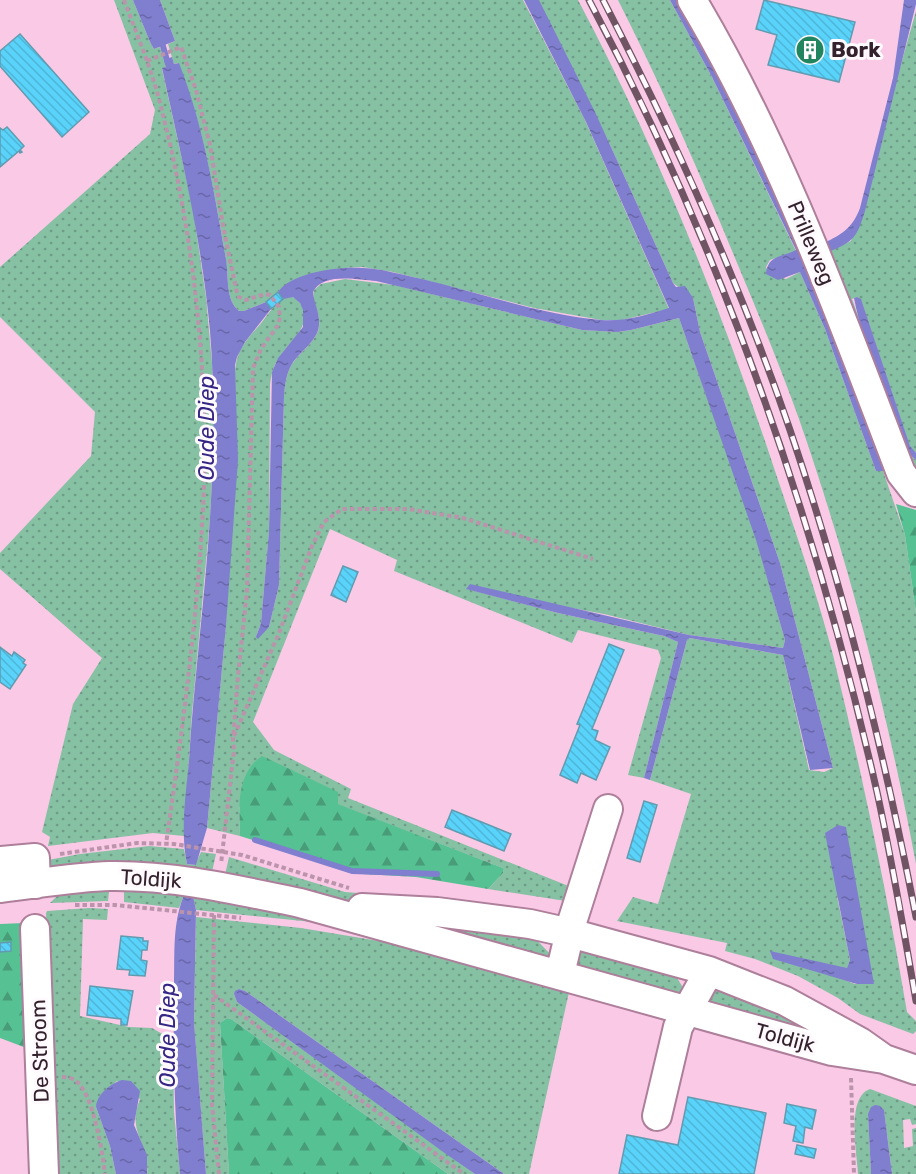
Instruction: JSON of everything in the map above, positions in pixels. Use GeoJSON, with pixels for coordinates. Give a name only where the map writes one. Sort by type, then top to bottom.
{"type":"FeatureCollection","features":[{"type":"Feature","properties":{"kind":"street","name":"Prilleweg"},"geometry":{"type":"LineString","coordinates":[[692,0],[736,77],[804,224],[901,473],[916,492]]}},
{"type":"Feature","properties":{"kind":"street"},"geometry":{"type":"LineString","coordinates":[[560,974],[570,933],[608,809]]}},
{"type":"Feature","properties":{"kind":"street"},"geometry":{"type":"LineString","coordinates":[[0,861],[35,871]]}},
{"type":"Feature","properties":{"kind":"street","name":"Toldijk"},"geometry":{"type":"LineString","coordinates":[[0,888],[35,871],[165,879],[216,886],[300,903],[814,1046],[858,1049]]}},
{"type":"Feature","properties":{"kind":"street","name":"Toldijk"},"geometry":{"type":"LineString","coordinates":[[300,903],[473,916],[530,924],[570,933],[709,972],[785,1001],[858,1049],[916,1070]]}},
{"type":"Feature","properties":{"kind":"street","name":"De Stroom"},"geometry":{"type":"LineString","coordinates":[[35,929],[44,1174]]}},
{"type":"Feature","properties":{"kind":"street"},"geometry":{"type":"LineString","coordinates":[[657,1116],[678,1027],[709,972]]}},
{"type":"Feature","properties":{"kind":"path"},"geometry":{"type":"LineString","coordinates":[[124,0],[161,106],[184,223],[195,291],[202,359],[204,488],[189,671],[166,844]]}},
{"type":"Feature","properties":{"kind":"path"},"geometry":{"type":"LineString","coordinates":[[147,61],[181,48],[196,90],[210,145],[237,293],[241,299],[246,300],[265,294],[270,296],[279,307],[278,325],[261,349],[253,368],[247,591],[223,852]]}},
{"type":"Feature","properties":{"kind":"path"},"geometry":{"type":"LineString","coordinates":[[233,739],[279,633],[312,546],[324,522],[342,509],[408,509],[463,518],[593,559]]}},
{"type":"Feature","properties":{"kind":"path","name":"Toldijk"},"geometry":{"type":"LineString","coordinates":[[35,871],[119,844],[146,842],[213,850]]}},
{"type":"Feature","properties":{"kind":"path","name":"Toldijk"},"geometry":{"type":"LineString","coordinates":[[65,906],[115,905],[206,914]]}},
{"type":"Feature","properties":{"kind":"path"},"geometry":{"type":"LineString","coordinates":[[214,915],[212,1105],[219,1174]]}},
{"type":"Feature","properties":{"kind":"path"},"geometry":{"type":"LineString","coordinates":[[214,995],[464,1174]]}},
{"type":"Feature","properties":{"kind":"path"},"geometry":{"type":"LineString","coordinates":[[854,1174],[850,1093],[858,1049]]}},
{"type":"Feature","properties":{"kind":"path"},"geometry":{"type":"LineString","coordinates":[[41,1076],[65,1077],[76,1081],[84,1092],[102,1146],[105,1174]]}},
{"type":"Feature","properties":{"kind":"green space"},"geometry":{"type":"Polygon","coordinates":[[[114,0],[133,0],[154,49],[160,47],[166,67],[162,69],[193,209],[206,297],[212,363],[214,439],[210,518],[192,713],[184,836],[153,833],[48,846],[50,837],[42,832],[73,704],[102,658],[0,569],[0,553],[91,456],[95,412],[0,317],[0,267],[150,134],[155,110],[114,0]]]}},
{"type":"Feature","properties":{"kind":"green space"},"geometry":{"type":"Polygon","coordinates":[[[160,0],[523,0],[584,118],[669,309],[622,320],[601,320],[534,308],[393,272],[362,267],[345,268],[280,290],[266,302],[239,311],[231,301],[212,184],[195,111],[178,63],[174,64],[168,44],[175,41],[160,0]]]}},
{"type":"Feature","properties":{"kind":"green space"},"geometry":{"type":"Polygon","coordinates":[[[538,0],[578,0],[660,170],[709,287],[753,405],[833,655],[873,833],[907,1012],[916,1021],[916,1031],[913,1034],[860,1014],[838,998],[798,976],[755,959],[725,951],[727,943],[617,921],[633,897],[658,904],[691,794],[650,780],[687,640],[690,638],[783,655],[809,770],[824,772],[833,768],[780,563],[700,332],[693,298],[673,283],[610,145],[538,0]],[[837,896],[850,960],[847,969],[770,952],[855,984],[874,984],[837,896]]]}},
{"type":"Feature","properties":{"kind":"green space"},"geometry":{"type":"Polygon","coordinates":[[[618,0],[670,0],[712,77],[796,251],[770,260],[766,267],[769,274],[786,279],[800,272],[825,329],[876,471],[883,471],[905,535],[916,612],[916,864],[893,751],[866,639],[799,419],[761,320],[708,194],[618,0]]]}},
{"type":"Feature","properties":{"kind":"green space"},"geometry":{"type":"Polygon","coordinates":[[[916,11],[916,453],[910,447],[861,300],[857,297],[852,299],[898,427],[909,454],[916,460],[916,481],[817,256],[851,241],[916,11]]]}},
{"type":"Feature","properties":{"kind":"green space"},"geometry":{"type":"Polygon","coordinates":[[[345,279],[394,285],[582,330],[617,332],[679,318],[752,524],[785,640],[783,648],[689,635],[604,614],[467,589],[558,613],[664,636],[678,642],[644,778],[628,775],[661,658],[658,650],[578,630],[572,643],[394,571],[397,560],[330,529],[253,722],[274,750],[351,789],[348,798],[576,889],[572,902],[488,889],[503,873],[503,868],[337,804],[239,807],[240,836],[207,828],[226,626],[237,360],[245,342],[279,302],[290,297],[300,303],[304,311],[302,326],[278,359],[270,382],[269,531],[261,623],[257,634],[269,627],[279,585],[285,384],[292,364],[318,331],[319,320],[314,290],[321,284],[345,279]]]}},
{"type":"Feature","properties":{"kind":"green space"},"geometry":{"type":"Polygon","coordinates":[[[896,504],[916,510],[916,612],[905,535],[896,504]]]}},
{"type":"Feature","properties":{"kind":"green space"},"geometry":{"type":"Polygon","coordinates":[[[262,756],[338,792],[338,804],[503,868],[503,873],[488,889],[416,877],[363,874],[240,836],[243,781],[247,772],[262,756]]]}},
{"type":"Feature","properties":{"kind":"green space"},"geometry":{"type":"Polygon","coordinates":[[[149,846],[184,849],[187,864],[195,865],[201,852],[216,854],[212,872],[54,869],[49,865],[48,860],[80,854],[149,846]]]}},
{"type":"Feature","properties":{"kind":"green space"},"geometry":{"type":"Polygon","coordinates":[[[229,857],[345,892],[441,900],[350,902],[225,875],[229,857]]]}},
{"type":"Feature","properties":{"kind":"green space"},"geometry":{"type":"Polygon","coordinates":[[[127,886],[247,903],[322,923],[196,910],[193,896],[184,895],[179,908],[124,902],[124,890],[127,886]]]}},
{"type":"Feature","properties":{"kind":"green space"},"geometry":{"type":"Polygon","coordinates":[[[106,887],[109,892],[108,901],[50,903],[61,892],[106,887]]]}},
{"type":"Feature","properties":{"kind":"green space"},"geometry":{"type":"Polygon","coordinates":[[[108,909],[107,920],[83,919],[80,1016],[129,1027],[152,1028],[173,1040],[174,1112],[180,1174],[147,1174],[147,1163],[136,1121],[140,1099],[117,1081],[100,1096],[96,1107],[110,1146],[116,1174],[53,1174],[46,913],[47,911],[108,909]]]}},
{"type":"Feature","properties":{"kind":"green space"},"geometry":{"type":"Polygon","coordinates":[[[196,917],[301,928],[379,941],[569,992],[529,1174],[504,1174],[239,989],[234,994],[237,1002],[475,1174],[448,1174],[227,1018],[220,1023],[229,1174],[206,1174],[194,1022],[196,917]]]}},
{"type":"Feature","properties":{"kind":"green space"},"geometry":{"type":"Polygon","coordinates":[[[397,921],[530,933],[553,957],[551,959],[397,921]]]}},
{"type":"Feature","properties":{"kind":"green space"},"geometry":{"type":"Polygon","coordinates":[[[24,923],[29,1049],[0,1038],[0,924],[24,923]]]}},
{"type":"Feature","properties":{"kind":"green space"},"geometry":{"type":"Polygon","coordinates":[[[583,948],[674,973],[682,986],[682,996],[578,973],[575,957],[583,948]]]}},
{"type":"Feature","properties":{"kind":"green space"},"geometry":{"type":"Polygon","coordinates":[[[712,988],[728,988],[833,1041],[697,998],[712,988]]]}},
{"type":"Feature","properties":{"kind":"green space"},"geometry":{"type":"Polygon","coordinates":[[[227,1018],[448,1174],[229,1174],[220,1023],[227,1018]]]}},
{"type":"Feature","properties":{"kind":"green space"},"geometry":{"type":"Polygon","coordinates":[[[870,1089],[916,1106],[916,1124],[912,1125],[910,1119],[903,1120],[904,1148],[913,1146],[912,1129],[916,1128],[916,1174],[892,1174],[884,1110],[868,1114],[871,1174],[858,1174],[855,1114],[863,1094],[870,1089]]]}},
{"type":"Feature","properties":{"kind":"water"},"geometry":{"type":"Polygon","coordinates":[[[133,0],[160,0],[175,41],[154,49],[133,0]]]}},
{"type":"Feature","properties":{"kind":"water"},"geometry":{"type":"Polygon","coordinates":[[[524,0],[539,0],[595,112],[673,283],[676,287],[685,286],[693,298],[700,332],[780,563],[833,768],[810,770],[783,655],[690,638],[687,640],[650,780],[644,778],[678,642],[664,636],[558,613],[466,589],[470,584],[689,635],[783,648],[785,640],[756,540],[679,318],[617,332],[582,330],[376,281],[333,279],[318,286],[313,292],[319,316],[318,331],[295,359],[285,384],[279,585],[269,627],[258,639],[256,637],[261,623],[269,531],[272,372],[278,358],[303,327],[303,310],[300,303],[293,297],[283,299],[278,292],[284,285],[305,275],[330,269],[363,268],[422,279],[534,309],[601,320],[627,319],[669,308],[586,122],[524,0]]]}},
{"type":"Feature","properties":{"kind":"water"},"geometry":{"type":"Polygon","coordinates":[[[670,0],[676,0],[713,61],[755,144],[814,283],[884,471],[876,471],[825,329],[800,272],[778,280],[766,274],[772,260],[796,250],[712,77],[670,0]]]}},
{"type":"Feature","properties":{"kind":"water"},"geometry":{"type":"Polygon","coordinates":[[[904,0],[916,0],[916,4],[865,211],[857,233],[844,245],[828,252],[824,243],[846,229],[860,208],[893,78],[904,0]]]}},
{"type":"Feature","properties":{"kind":"water"},"geometry":{"type":"Polygon","coordinates":[[[172,57],[174,64],[179,63],[202,135],[226,259],[231,301],[239,311],[266,302],[271,309],[245,342],[235,365],[238,460],[226,626],[207,828],[196,865],[187,864],[184,826],[210,517],[213,378],[202,265],[162,68],[166,67],[164,60],[172,57]]]}},
{"type":"Feature","properties":{"kind":"water"},"geometry":{"type":"Polygon","coordinates":[[[854,298],[861,299],[910,446],[916,453],[916,460],[909,454],[885,397],[858,318],[854,298]]]}},
{"type":"Feature","properties":{"kind":"water"},"geometry":{"type":"Polygon","coordinates":[[[838,825],[846,827],[874,984],[857,984],[773,959],[770,951],[847,968],[850,960],[825,833],[838,825]]]}},
{"type":"Feature","properties":{"kind":"water"},"geometry":{"type":"Polygon","coordinates":[[[184,895],[193,896],[196,910],[194,1022],[206,1174],[180,1174],[178,1150],[174,1056],[174,951],[176,928],[184,895]]]}},
{"type":"Feature","properties":{"kind":"water"},"geometry":{"type":"Polygon","coordinates":[[[239,989],[504,1174],[475,1174],[446,1154],[237,1002],[234,994],[239,989]]]}},
{"type":"Feature","properties":{"kind":"water"},"geometry":{"type":"Polygon","coordinates":[[[122,1080],[131,1081],[140,1091],[134,1125],[147,1155],[147,1174],[116,1174],[110,1146],[96,1107],[105,1090],[122,1080]]]}},
{"type":"Feature","properties":{"kind":"water"},"geometry":{"type":"Polygon","coordinates":[[[875,1105],[884,1110],[892,1174],[871,1174],[868,1114],[871,1107],[875,1105]]]}},
{"type":"Feature","properties":{"kind":"building","name":"Bork"},"geometry":{"type":"Polygon","coordinates":[[[764,0],[855,22],[839,82],[768,65],[777,35],[756,29],[764,0]]]}},
{"type":"Feature","properties":{"kind":"building"},"geometry":{"type":"Polygon","coordinates":[[[20,34],[89,112],[62,137],[0,66],[0,51],[20,34]]]}},
{"type":"Feature","properties":{"kind":"building"},"geometry":{"type":"Polygon","coordinates":[[[7,127],[24,146],[20,150],[22,152],[19,151],[0,167],[0,128],[3,130],[7,127]]]}},
{"type":"Feature","properties":{"kind":"building"},"geometry":{"type":"Polygon","coordinates":[[[278,292],[283,299],[271,309],[266,302],[278,292]]]}},
{"type":"Feature","properties":{"kind":"building"},"geometry":{"type":"Polygon","coordinates":[[[343,566],[358,572],[346,602],[331,595],[343,566]]]}},
{"type":"Feature","properties":{"kind":"building"},"geometry":{"type":"Polygon","coordinates":[[[609,644],[624,650],[592,729],[598,731],[595,740],[610,747],[596,780],[581,773],[577,783],[560,775],[580,725],[577,724],[609,644]]]}},
{"type":"Feature","properties":{"kind":"building"},"geometry":{"type":"Polygon","coordinates":[[[0,647],[12,656],[14,652],[25,660],[23,663],[26,665],[10,689],[0,682],[0,647]]]}},
{"type":"Feature","properties":{"kind":"building"},"geometry":{"type":"Polygon","coordinates":[[[644,801],[657,805],[640,862],[627,858],[644,801]]]}},
{"type":"Feature","properties":{"kind":"building"},"geometry":{"type":"Polygon","coordinates":[[[452,810],[511,834],[504,851],[445,827],[452,810]]]}},
{"type":"Feature","properties":{"kind":"building"},"geometry":{"type":"Polygon","coordinates":[[[121,936],[143,938],[143,941],[148,941],[147,950],[142,950],[141,960],[147,961],[145,976],[129,975],[130,970],[117,969],[121,936]]]}},
{"type":"Feature","properties":{"kind":"building"},"geometry":{"type":"Polygon","coordinates":[[[11,942],[11,951],[0,952],[0,943],[11,942]]]}},
{"type":"Feature","properties":{"kind":"building"},"geometry":{"type":"Polygon","coordinates":[[[90,986],[133,991],[127,1025],[121,1025],[121,1019],[87,1015],[90,986]]]}},
{"type":"Feature","properties":{"kind":"building"},"geometry":{"type":"Polygon","coordinates":[[[688,1097],[766,1113],[754,1174],[619,1174],[627,1135],[678,1145],[688,1097]]]}},
{"type":"Feature","properties":{"kind":"building"},"geometry":{"type":"Polygon","coordinates":[[[787,1104],[816,1110],[812,1129],[805,1127],[803,1143],[793,1141],[796,1126],[784,1123],[787,1104]]]}},
{"type":"Feature","properties":{"kind":"building"},"geometry":{"type":"Polygon","coordinates":[[[797,1145],[816,1149],[814,1158],[795,1154],[797,1145]]]}},
{"type":"Feature","properties":{"kind":"waterway","name":"Oude Diep"},"geometry":{"type":"LineString","coordinates":[[161,39],[168,64]]}},
{"type":"Feature","properties":{"kind":"waterway"},"geometry":{"type":"LineString","coordinates":[[255,840],[352,871],[437,874]]}},
{"type":"Feature","properties":{"kind":"railway"},"geometry":{"type":"LineString","coordinates":[[589,0],[637,94],[722,287],[793,486],[852,689],[877,792],[916,1001]]}},
{"type":"Feature","properties":{"kind":"railway"},"geometry":{"type":"LineString","coordinates":[[603,0],[704,211],[749,320],[790,430],[828,550],[861,671],[916,917]]}},
{"type":"Feature","properties":{"kind":"place","name":"Bork"},"geometry":{"type":"Point","coordinates":[810,50]}}]}
